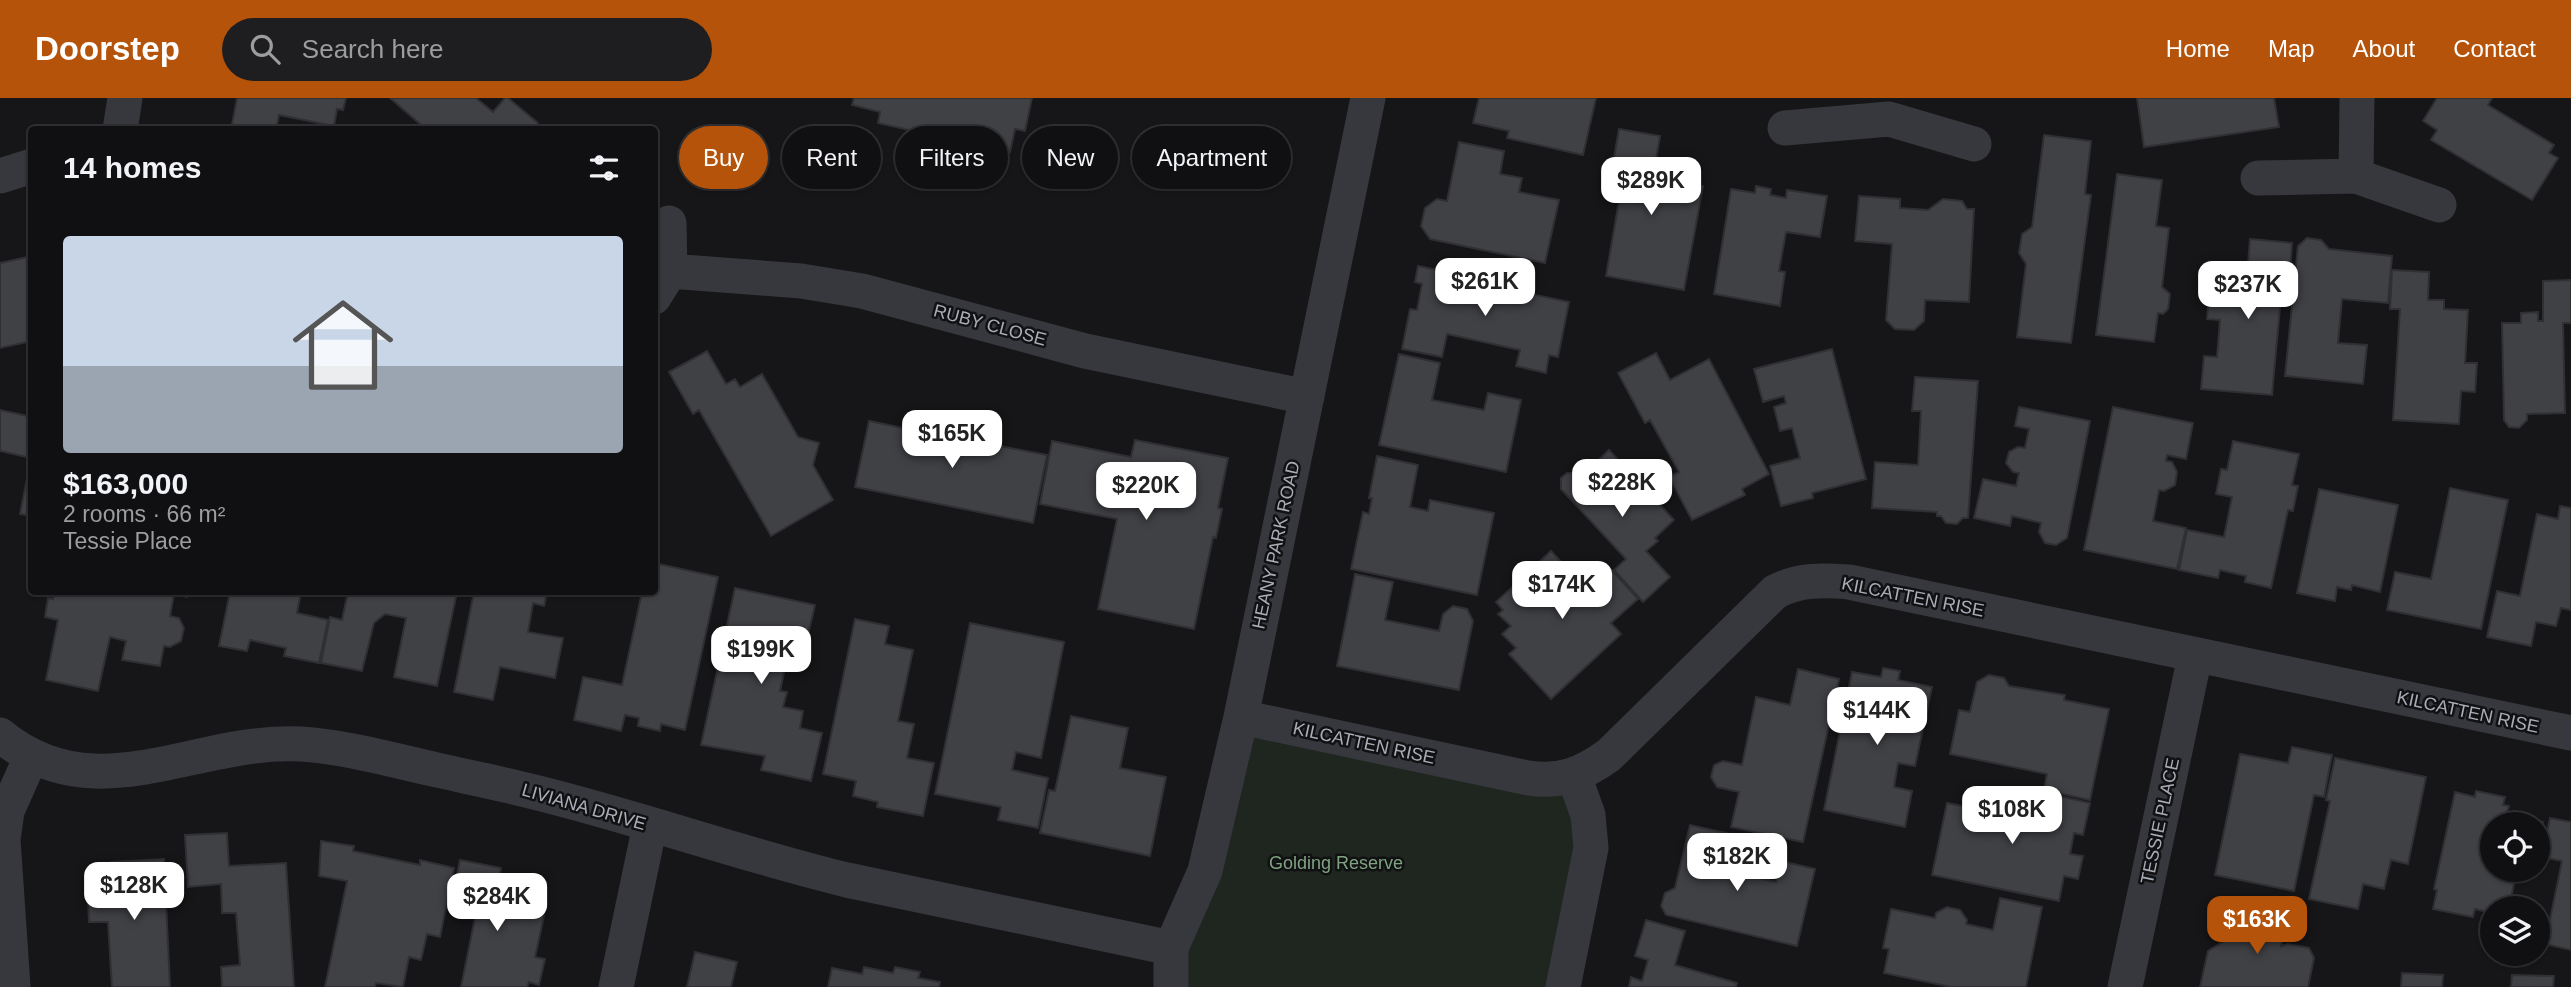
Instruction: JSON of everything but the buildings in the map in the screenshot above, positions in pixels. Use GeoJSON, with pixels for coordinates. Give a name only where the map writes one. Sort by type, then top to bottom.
{"type":"FeatureCollection","features":[{"type":"Feature","properties":{"kind":"street"},"geometry":{"type":"LineString","coordinates":[[121,126],[125,98]]}},
{"type":"Feature","properties":{"kind":"street","name":"HEANY PARK ROAD"},"geometry":{"type":"LineString","coordinates":[[1171,987],[1171,948],[1205,871],[1241,717],[1368,98]]}},
{"type":"Feature","properties":{"kind":"street"},"geometry":{"type":"LineString","coordinates":[[2356,176],[2357,98]]}},
{"type":"Feature","properties":{"kind":"street"},"geometry":{"type":"LineString","coordinates":[[1785,128],[1890,108],[1975,145]]}},
{"type":"Feature","properties":{"kind":"street"},"geometry":{"type":"LineString","coordinates":[[0,176],[28,167]]}},
{"type":"Feature","properties":{"kind":"street"},"geometry":{"type":"LineString","coordinates":[[2258,178],[2356,176],[2439,205]]}},
{"type":"Feature","properties":{"kind":"street","name":"RUBY CLOSE"},"geometry":{"type":"LineString","coordinates":[[669,223],[662,284],[801,281],[862,291],[1085,351],[1307,397]]}},
{"type":"Feature","properties":{"kind":"street","name":"KILCATTEN RISE"},"geometry":{"type":"LineString","coordinates":[[1241,717],[1528,778],[1554,780],[1574,776],[1592,768],[1609,755],[1760,604],[1790,583],[1808,581],[1849,582],[2571,733]]}},
{"type":"Feature","properties":{"kind":"street","name":"TESSIE PLACE"},"geometry":{"type":"LineString","coordinates":[[2125,987],[2195,656]]}},
{"type":"Feature","properties":{"kind":"street","name":"LIVIANA DRIVE"},"geometry":{"type":"LineString","coordinates":[[0,735],[31,757],[56,766],[109,773],[272,744],[328,747],[530,791],[847,880],[1171,948]]}},
{"type":"Feature","properties":{"kind":"street"},"geometry":{"type":"LineString","coordinates":[[13,987],[4,839],[7,811],[31,757]]}},
{"type":"Feature","properties":{"kind":"street"},"geometry":{"type":"LineString","coordinates":[[1563,987],[1591,848],[1588,815],[1574,776]]}},
{"type":"Feature","properties":{"kind":"street"},"geometry":{"type":"LineString","coordinates":[[616,987],[650,825]]}},
{"type":"Feature","properties":{"kind":"green space","name":"Golding Reserve"},"geometry":{"type":"Polygon","coordinates":[[[1241,717],[1554,780],[1588,815],[1563,987],[1171,987],[1241,717]]]}}]}
